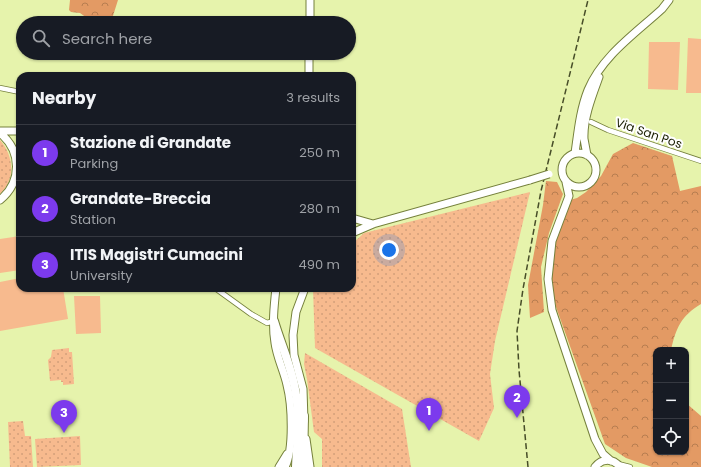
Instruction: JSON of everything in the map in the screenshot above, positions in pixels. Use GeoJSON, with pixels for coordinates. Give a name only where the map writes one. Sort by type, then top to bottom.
{"type":"FeatureCollection","features":[{"type":"Feature","properties":{"kind":"highway"},"geometry":{"type":"LineString","coordinates":[[274,321],[291,372],[296,394],[298,417],[296,467]]}},
{"type":"Feature","properties":{"kind":"highway"},"geometry":{"type":"LineString","coordinates":[[303,467],[304,416]]}},
{"type":"Feature","properties":{"kind":"main road"},"geometry":{"type":"LineString","coordinates":[[310,0],[310,16]]}},
{"type":"Feature","properties":{"kind":"main road"},"geometry":{"type":"LineString","coordinates":[[575,153],[582,106],[591,84],[608,58],[662,9],[669,0]]}},
{"type":"Feature","properties":{"kind":"main road"},"geometry":{"type":"LineString","coordinates":[[309,60],[309,72]]}},
{"type":"Feature","properties":{"kind":"main road"},"geometry":{"type":"LineString","coordinates":[[602,67],[590,100],[584,138],[587,155],[595,164],[596,174],[588,184],[569,196],[552,240],[548,278],[552,310],[595,439],[603,454],[616,464]]}},
{"type":"Feature","properties":{"kind":"main road"},"geometry":{"type":"LineString","coordinates":[[0,132],[16,131]]}},
{"type":"Feature","properties":{"kind":"main road"},"geometry":{"type":"LineString","coordinates":[[0,132],[10,144],[16,158]]}},
{"type":"Feature","properties":{"kind":"main road"},"geometry":{"type":"LineString","coordinates":[[356,231],[373,224],[550,174],[562,166],[567,158],[575,153],[587,155]]}},
{"type":"Feature","properties":{"kind":"main road"},"geometry":{"type":"LineString","coordinates":[[562,166],[569,196]]}},
{"type":"Feature","properties":{"kind":"main road"},"geometry":{"type":"LineString","coordinates":[[550,174],[564,179],[576,187],[583,187]]}},
{"type":"Feature","properties":{"kind":"main road"},"geometry":{"type":"LineString","coordinates":[[0,200],[16,182]]}},
{"type":"Feature","properties":{"kind":"main road"},"geometry":{"type":"LineString","coordinates":[[356,219],[373,224]]}},
{"type":"Feature","properties":{"kind":"main road"},"geometry":{"type":"LineString","coordinates":[[276,292],[274,342],[287,384],[290,400],[290,449],[285,467]]}},
{"type":"Feature","properties":{"kind":"main road"},"geometry":{"type":"LineString","coordinates":[[304,292],[296,312],[293,335],[294,355],[303,389],[304,416],[310,467]]}},
{"type":"Feature","properties":{"kind":"main road"},"geometry":{"type":"LineString","coordinates":[[595,439],[597,458],[595,467]]}},
{"type":"Feature","properties":{"kind":"main road"},"geometry":{"type":"LineString","coordinates":[[279,467],[290,449]]}},
{"type":"Feature","properties":{"kind":"main road"},"geometry":{"type":"LineString","coordinates":[[595,467],[606,460],[616,464]]}},
{"type":"Feature","properties":{"kind":"street"},"geometry":{"type":"LineString","coordinates":[[0,88],[16,91]]}},
{"type":"Feature","properties":{"kind":"street","name":"Via San Pos"},"geometry":{"type":"LineString","coordinates":[[591,122],[608,130],[701,161]]}},
{"type":"Feature","properties":{"kind":"street"},"geometry":{"type":"LineString","coordinates":[[221,292],[251,314],[267,322],[274,321]]}},
{"type":"Feature","properties":{"kind":"street"},"geometry":{"type":"LineString","coordinates":[[616,464],[630,467]]}},
{"type":"Feature","properties":{"kind":"shaded area"},"geometry":{"type":"Polygon","coordinates":[[[688,38],[701,39],[701,93],[686,93],[688,38]]]}},
{"type":"Feature","properties":{"kind":"shaded area"},"geometry":{"type":"Polygon","coordinates":[[[649,42],[680,42],[678,90],[648,89],[649,42]]]}},
{"type":"Feature","properties":{"kind":"shaded area"},"geometry":{"type":"Polygon","coordinates":[[[0,140],[8,153],[11,175],[5,188],[0,194],[0,140]]]}},
{"type":"Feature","properties":{"kind":"shaded area"},"geometry":{"type":"Polygon","coordinates":[[[530,192],[495,341],[490,374],[494,408],[479,441],[315,348],[313,292],[356,292],[356,240],[364,233],[530,192]]]}},
{"type":"Feature","properties":{"kind":"shaded area"},"geometry":{"type":"Polygon","coordinates":[[[16,237],[16,271],[0,273],[0,239],[16,237]]]}},
{"type":"Feature","properties":{"kind":"shaded area"},"geometry":{"type":"Polygon","coordinates":[[[16,279],[16,292],[64,292],[68,319],[0,331],[0,282],[16,279]]]}},
{"type":"Feature","properties":{"kind":"shaded area"},"geometry":{"type":"Polygon","coordinates":[[[74,296],[100,296],[101,333],[76,334],[74,296]]]}},
{"type":"Feature","properties":{"kind":"shaded area"},"geometry":{"type":"Polygon","coordinates":[[[69,348],[69,352],[72,352],[74,384],[63,385],[61,380],[50,381],[48,360],[51,357],[52,350],[69,348]]]}},
{"type":"Feature","properties":{"kind":"shaded area"},"geometry":{"type":"Polygon","coordinates":[[[305,353],[402,409],[411,467],[322,467],[322,439],[314,432],[304,364],[305,353]]]}},
{"type":"Feature","properties":{"kind":"shaded area"},"geometry":{"type":"Polygon","coordinates":[[[23,421],[25,436],[31,436],[33,467],[10,467],[8,422],[23,421]]]}},
{"type":"Feature","properties":{"kind":"shaded area"},"geometry":{"type":"Polygon","coordinates":[[[80,436],[81,465],[37,467],[35,439],[80,436]]]}},
{"type":"Feature","properties":{"kind":"green space"},"geometry":{"type":"Polygon","coordinates":[[[70,0],[118,0],[113,16],[84,16],[80,13],[71,12],[69,10],[70,0]]]}},
{"type":"Feature","properties":{"kind":"green space"},"geometry":{"type":"Polygon","coordinates":[[[633,143],[672,156],[680,191],[701,186],[701,304],[689,313],[680,323],[672,347],[653,347],[653,455],[689,455],[689,406],[701,416],[701,467],[652,467],[626,458],[605,444],[556,307],[551,281],[555,242],[570,200],[577,198],[586,192],[601,176],[613,154],[633,143]]]}},
{"type":"Feature","properties":{"kind":"green space"},"geometry":{"type":"Polygon","coordinates":[[[546,181],[557,182],[563,194],[549,233],[541,267],[544,312],[530,318],[528,285],[546,181]]]}},
{"type":"Feature","properties":{"kind":"railway"},"geometry":{"type":"LineString","coordinates":[[528,467],[517,331],[541,191],[588,0]]}},
{"type":"Feature","properties":{"kind":"place","name":"Grandate-Breccia"},"geometry":{"type":"Point","coordinates":[517,418]}},
{"type":"Feature","properties":{"kind":"place","name":"Stazione di Grandate"},"geometry":{"type":"Point","coordinates":[429,431]}},
{"type":"Feature","properties":{"kind":"place","name":"ITIS Magistri Cumacini"},"geometry":{"type":"Point","coordinates":[64,433]}}]}
